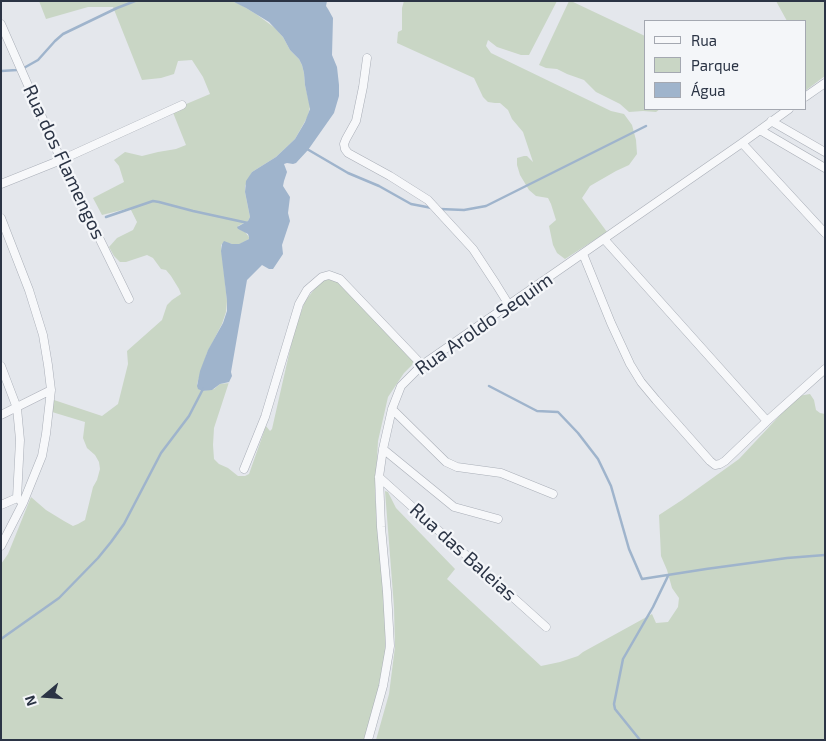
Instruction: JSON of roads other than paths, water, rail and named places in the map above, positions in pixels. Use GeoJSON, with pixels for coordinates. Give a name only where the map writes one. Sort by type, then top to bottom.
{"type":"FeatureCollection","features":[{"type":"Feature","properties":{"kind":"street","name":"Rua dos Flamengos"},"geometry":{"type":"LineString","coordinates":[[1,24],[61,160],[128,300]]}},
{"type":"Feature","properties":{"kind":"street"},"geometry":{"type":"LineString","coordinates":[[367,58],[356,121],[344,144],[345,149],[348,153],[428,200],[472,249],[509,305]]}},
{"type":"Feature","properties":{"kind":"street"},"geometry":{"type":"LineString","coordinates":[[806,96],[825,83]]}},
{"type":"Feature","properties":{"kind":"street"},"geometry":{"type":"LineString","coordinates":[[1,184],[61,160],[182,105]]}},
{"type":"Feature","properties":{"kind":"street","name":"Rua Aroldo Sequim"},"geometry":{"type":"LineString","coordinates":[[368,740],[383,686],[390,646],[379,477],[392,408],[400,386],[422,365],[788,110]]}},
{"type":"Feature","properties":{"kind":"street"},"geometry":{"type":"LineString","coordinates":[[771,121],[824,150],[812,160]]}},
{"type":"Feature","properties":{"kind":"street"},"geometry":{"type":"LineString","coordinates":[[760,130],[825,168]]}},
{"type":"Feature","properties":{"kind":"street"},"geometry":{"type":"LineString","coordinates":[[742,143],[825,233]]}},
{"type":"Feature","properties":{"kind":"street"},"geometry":{"type":"LineString","coordinates":[[1,218],[29,290],[43,335],[51,390],[42,456],[1,546]]}},
{"type":"Feature","properties":{"kind":"street"},"geometry":{"type":"LineString","coordinates":[[604,239],[767,421]]}},
{"type":"Feature","properties":{"kind":"street"},"geometry":{"type":"LineString","coordinates":[[583,254],[630,364],[641,382],[710,461],[715,464],[725,461],[825,369]]}},
{"type":"Feature","properties":{"kind":"street"},"geometry":{"type":"LineString","coordinates":[[244,469],[265,417],[299,304],[308,290],[322,278],[329,275],[340,279],[422,365]]}},
{"type":"Feature","properties":{"kind":"street"},"geometry":{"type":"LineString","coordinates":[[1,366],[17,408],[20,440],[20,501]]}},
{"type":"Feature","properties":{"kind":"street"},"geometry":{"type":"LineString","coordinates":[[1,415],[51,390]]}},
{"type":"Feature","properties":{"kind":"street"},"geometry":{"type":"LineString","coordinates":[[392,408],[446,462],[457,467],[501,474],[553,494]]}},
{"type":"Feature","properties":{"kind":"street"},"geometry":{"type":"LineString","coordinates":[[383,449],[454,507],[498,520]]}},
{"type":"Feature","properties":{"kind":"street","name":"Rua das Baleias"},"geometry":{"type":"LineString","coordinates":[[379,477],[546,627]]}},
{"type":"Feature","properties":{"kind":"street"},"geometry":{"type":"LineString","coordinates":[[1,505],[20,501]]}},
{"type":"Feature","properties":{"kind":"water"},"geometry":{"type":"Polygon","coordinates":[[[222,1],[327,1],[326,6],[333,18],[332,55],[337,67],[339,96],[334,113],[308,150],[296,163],[284,164],[287,172],[283,186],[290,197],[288,213],[290,221],[282,245],[283,254],[273,269],[262,265],[247,280],[231,372],[232,376],[229,382],[220,384],[212,390],[202,391],[197,386],[200,371],[227,311],[221,251],[222,244],[224,241],[239,244],[249,239],[248,234],[237,227],[248,221],[250,217],[245,192],[246,181],[252,172],[276,157],[295,139],[310,109],[302,65],[290,50],[283,37],[269,22],[246,8],[234,2],[222,1]]]}},
{"type":"Feature","properties":{"kind":"waterway"},"geometry":{"type":"LineString","coordinates":[[1,71],[22,69],[38,60],[63,34],[135,1]]}},
{"type":"Feature","properties":{"kind":"waterway"},"geometry":{"type":"LineString","coordinates":[[440,209],[464,210],[486,206],[646,126]]}},
{"type":"Feature","properties":{"kind":"waterway"},"geometry":{"type":"LineString","coordinates":[[307,149],[348,173],[379,186],[411,204],[432,208]]}},
{"type":"Feature","properties":{"kind":"waterway"},"geometry":{"type":"LineString","coordinates":[[106,217],[153,201],[248,223]]}},
{"type":"Feature","properties":{"kind":"waterway"},"geometry":{"type":"LineString","coordinates":[[489,386],[537,411],[558,412],[578,433],[598,459],[611,486],[629,549],[642,579],[787,558],[825,555]]}},
{"type":"Feature","properties":{"kind":"waterway"},"geometry":{"type":"LineString","coordinates":[[1,639],[59,598],[111,542],[124,524],[161,453],[189,416],[203,389]]}},
{"type":"Feature","properties":{"kind":"waterway"},"geometry":{"type":"LineString","coordinates":[[640,740],[615,709],[614,704],[623,659],[653,607],[668,576]]}}]}
